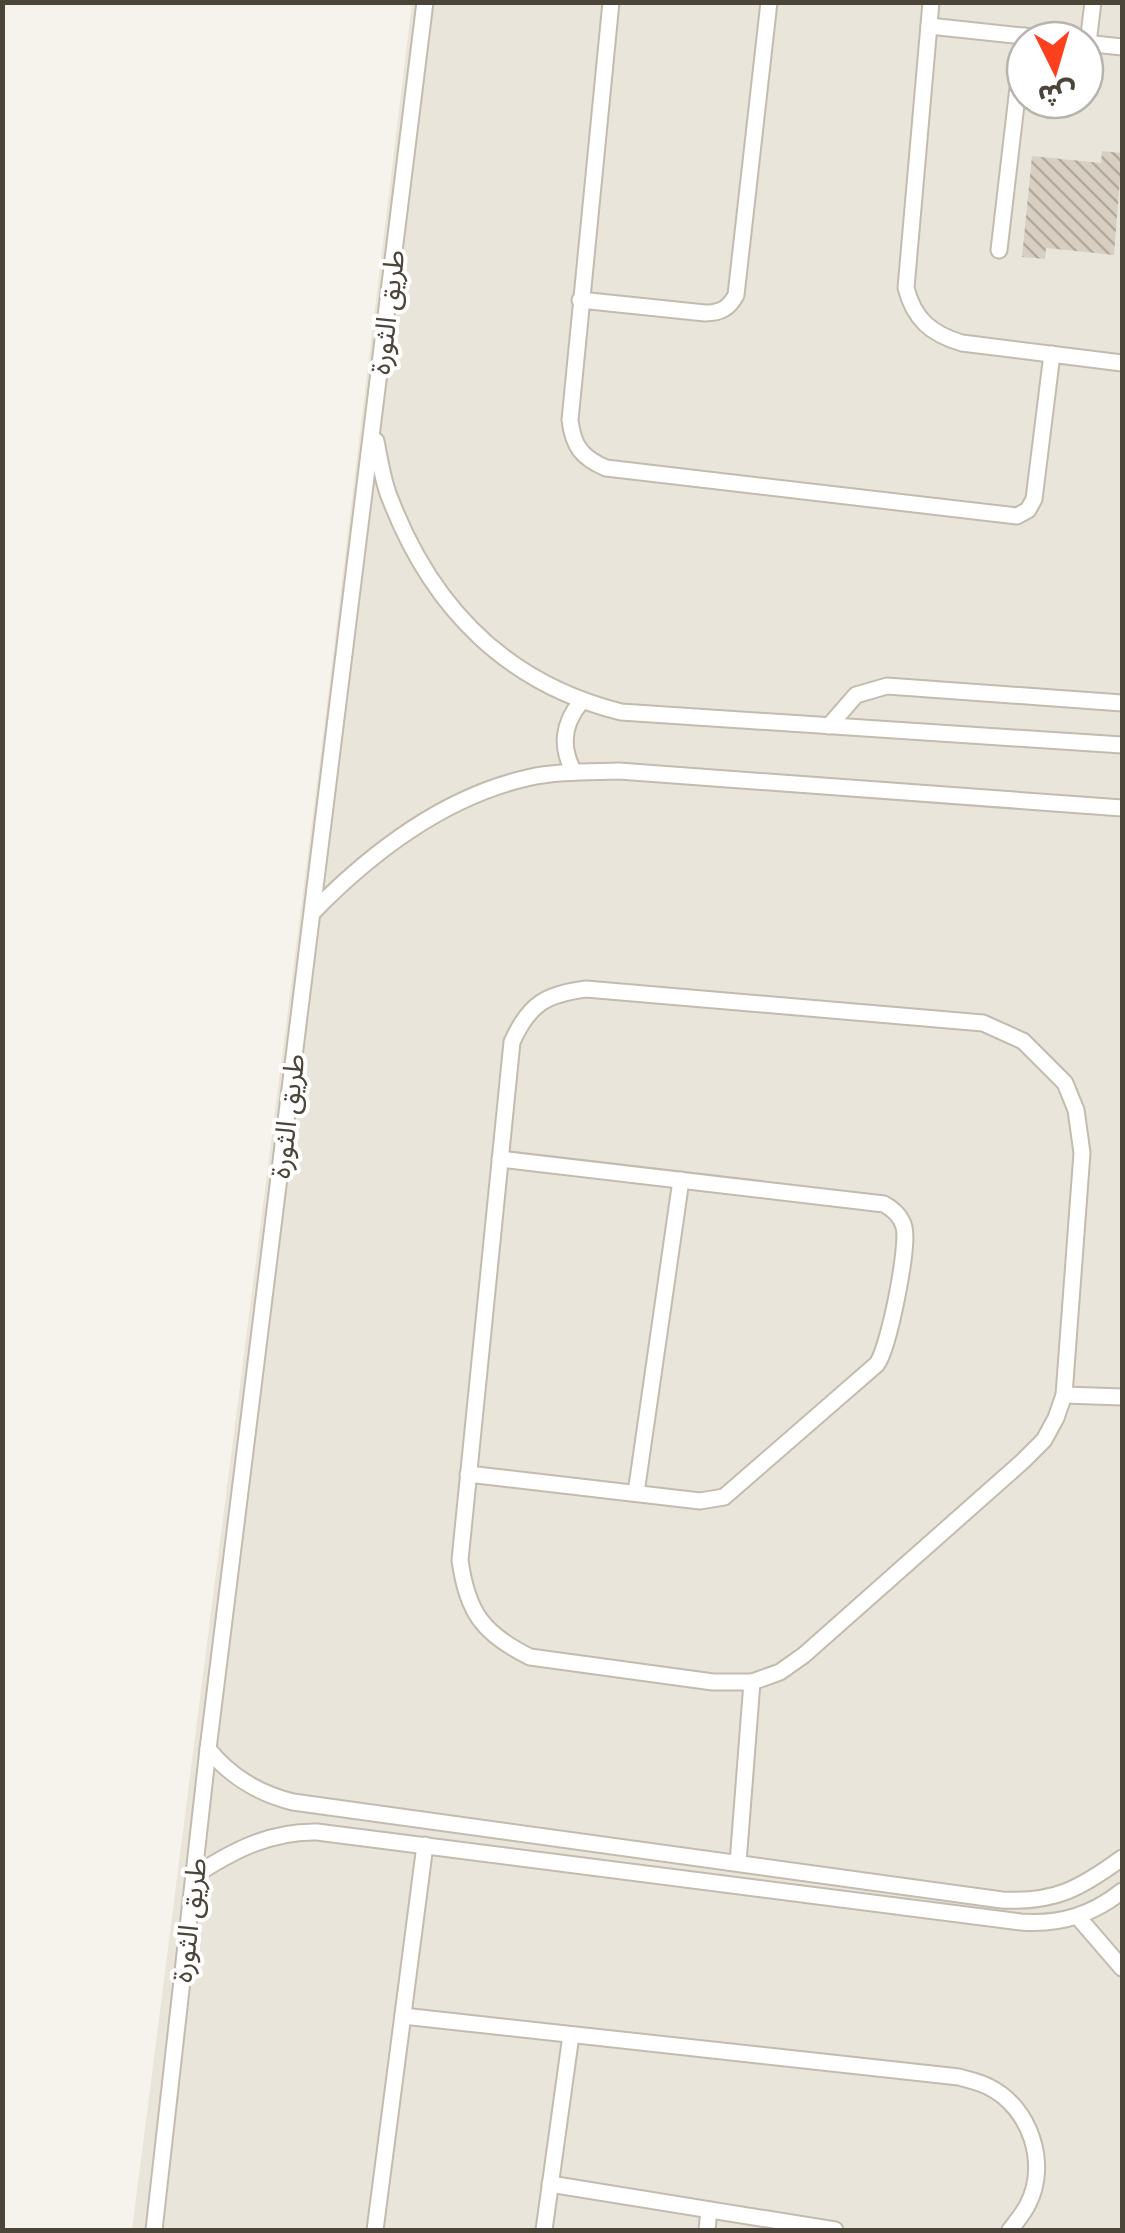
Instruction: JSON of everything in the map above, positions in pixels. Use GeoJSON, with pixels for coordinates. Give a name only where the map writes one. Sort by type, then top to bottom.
{"type":"FeatureCollection","features":[{"type":"Feature","properties":{"kind":"street","name":"طريق الثورة"},"geometry":{"type":"LineString","coordinates":[[154,2230],[208,1749],[425,2]]}},
{"type":"Feature","properties":{"kind":"street"},"geometry":{"type":"LineString","coordinates":[[612,2],[570,420],[572,437],[590,461],[606,468],[1017,516],[1028,510],[1034,499],[1052,354]]}},
{"type":"Feature","properties":{"kind":"street"},"geometry":{"type":"LineString","coordinates":[[580,300],[706,313],[716,313],[732,303],[770,2]]}},
{"type":"Feature","properties":{"kind":"street"},"geometry":{"type":"LineString","coordinates":[[931,2],[906,288],[911,305],[923,323],[940,337],[962,344],[1122,362]]}},
{"type":"Feature","properties":{"kind":"street"},"geometry":{"type":"LineString","coordinates":[[929,26],[1005,34]]}},
{"type":"Feature","properties":{"kind":"street"},"geometry":{"type":"LineString","coordinates":[[999,250],[1014,120]]}},
{"type":"Feature","properties":{"kind":"street"},"geometry":{"type":"LineString","coordinates":[[373,430],[390,499],[404,531],[420,563],[462,620],[489,648],[524,674],[582,702],[621,712],[1122,745]]}},
{"type":"Feature","properties":{"kind":"street"},"geometry":{"type":"LineString","coordinates":[[829,726],[856,696],[887,686],[1122,703]]}},
{"type":"Feature","properties":{"kind":"street"},"geometry":{"type":"LineString","coordinates":[[574,772],[566,752],[566,730],[582,702]]}},
{"type":"Feature","properties":{"kind":"street"},"geometry":{"type":"LineString","coordinates":[[314,911],[353,871],[454,805],[528,778],[574,772],[620,771],[1122,808]]}},
{"type":"Feature","properties":{"kind":"street"},"geometry":{"type":"LineString","coordinates":[[586,989],[984,1024],[1024,1042],[1064,1083],[1076,1110],[1082,1153],[1064,1395],[1044,1440],[1023,1462],[780,1672],[752,1682],[713,1682],[530,1657],[506,1645],[486,1628],[464,1590],[460,1560],[512,1042],[522,1018],[540,1002],[562,992],[586,989]]}},
{"type":"Feature","properties":{"kind":"street"},"geometry":{"type":"LineString","coordinates":[[468,1474],[700,1501],[724,1497],[868,1374],[885,1352],[905,1236],[900,1216],[884,1204],[500,1159]]}},
{"type":"Feature","properties":{"kind":"street"},"geometry":{"type":"LineString","coordinates":[[636,1494],[681,1180]]}},
{"type":"Feature","properties":{"kind":"street"},"geometry":{"type":"LineString","coordinates":[[1064,1395],[1122,1396]]}},
{"type":"Feature","properties":{"kind":"street"},"geometry":{"type":"LineString","coordinates":[[738,1862],[752,1682]]}},
{"type":"Feature","properties":{"kind":"street"},"geometry":{"type":"LineString","coordinates":[[208,1749],[232,1774],[263,1793],[320,1807],[1002,1900],[1034,1900],[1078,1888],[1122,1858]]}},
{"type":"Feature","properties":{"kind":"street"},"geometry":{"type":"LineString","coordinates":[[317,1832],[320,1807]]}},
{"type":"Feature","properties":{"kind":"street"},"geometry":{"type":"LineString","coordinates":[[194,1876],[258,1841],[280,1834],[317,1832],[1040,1924],[1078,1917],[1122,1891]]}},
{"type":"Feature","properties":{"kind":"street"},"geometry":{"type":"LineString","coordinates":[[548,1861],[551,1838]]}},
{"type":"Feature","properties":{"kind":"street"},"geometry":{"type":"LineString","coordinates":[[375,2230],[425,1845]]}},
{"type":"Feature","properties":{"kind":"street"},"geometry":{"type":"LineString","coordinates":[[644,1873],[648,1851]]}},
{"type":"Feature","properties":{"kind":"street"},"geometry":{"type":"LineString","coordinates":[[896,1906],[901,1886]]}},
{"type":"Feature","properties":{"kind":"street"},"geometry":{"type":"LineString","coordinates":[[1078,1917],[1122,1968]]}},
{"type":"Feature","properties":{"kind":"street"},"geometry":{"type":"LineString","coordinates":[[402,2016],[959,2077],[991,2087],[1016,2108],[1033,2137],[1037,2170],[1029,2203],[1010,2230]]}},
{"type":"Feature","properties":{"kind":"street"},"geometry":{"type":"LineString","coordinates":[[544,2230],[571,2034]]}},
{"type":"Feature","properties":{"kind":"street"},"geometry":{"type":"LineString","coordinates":[[550,2184],[836,2230]]}},
{"type":"Feature","properties":{"kind":"street"},"geometry":{"type":"LineString","coordinates":[[707,2230],[709,2210]]}},
{"type":"Feature","properties":{"kind":"shaded area"},"geometry":{"type":"Polygon","coordinates":[[[412,3],[1122,3],[1122,2230],[132,2230],[328,697],[412,3]]]}},
{"type":"Feature","properties":{"kind":"building"},"geometry":{"type":"Polygon","coordinates":[[[1102,151],[1122,153],[1114,255],[1046,248],[1045,259],[1022,257],[1032,156],[1101,163],[1102,151]]]}}]}
